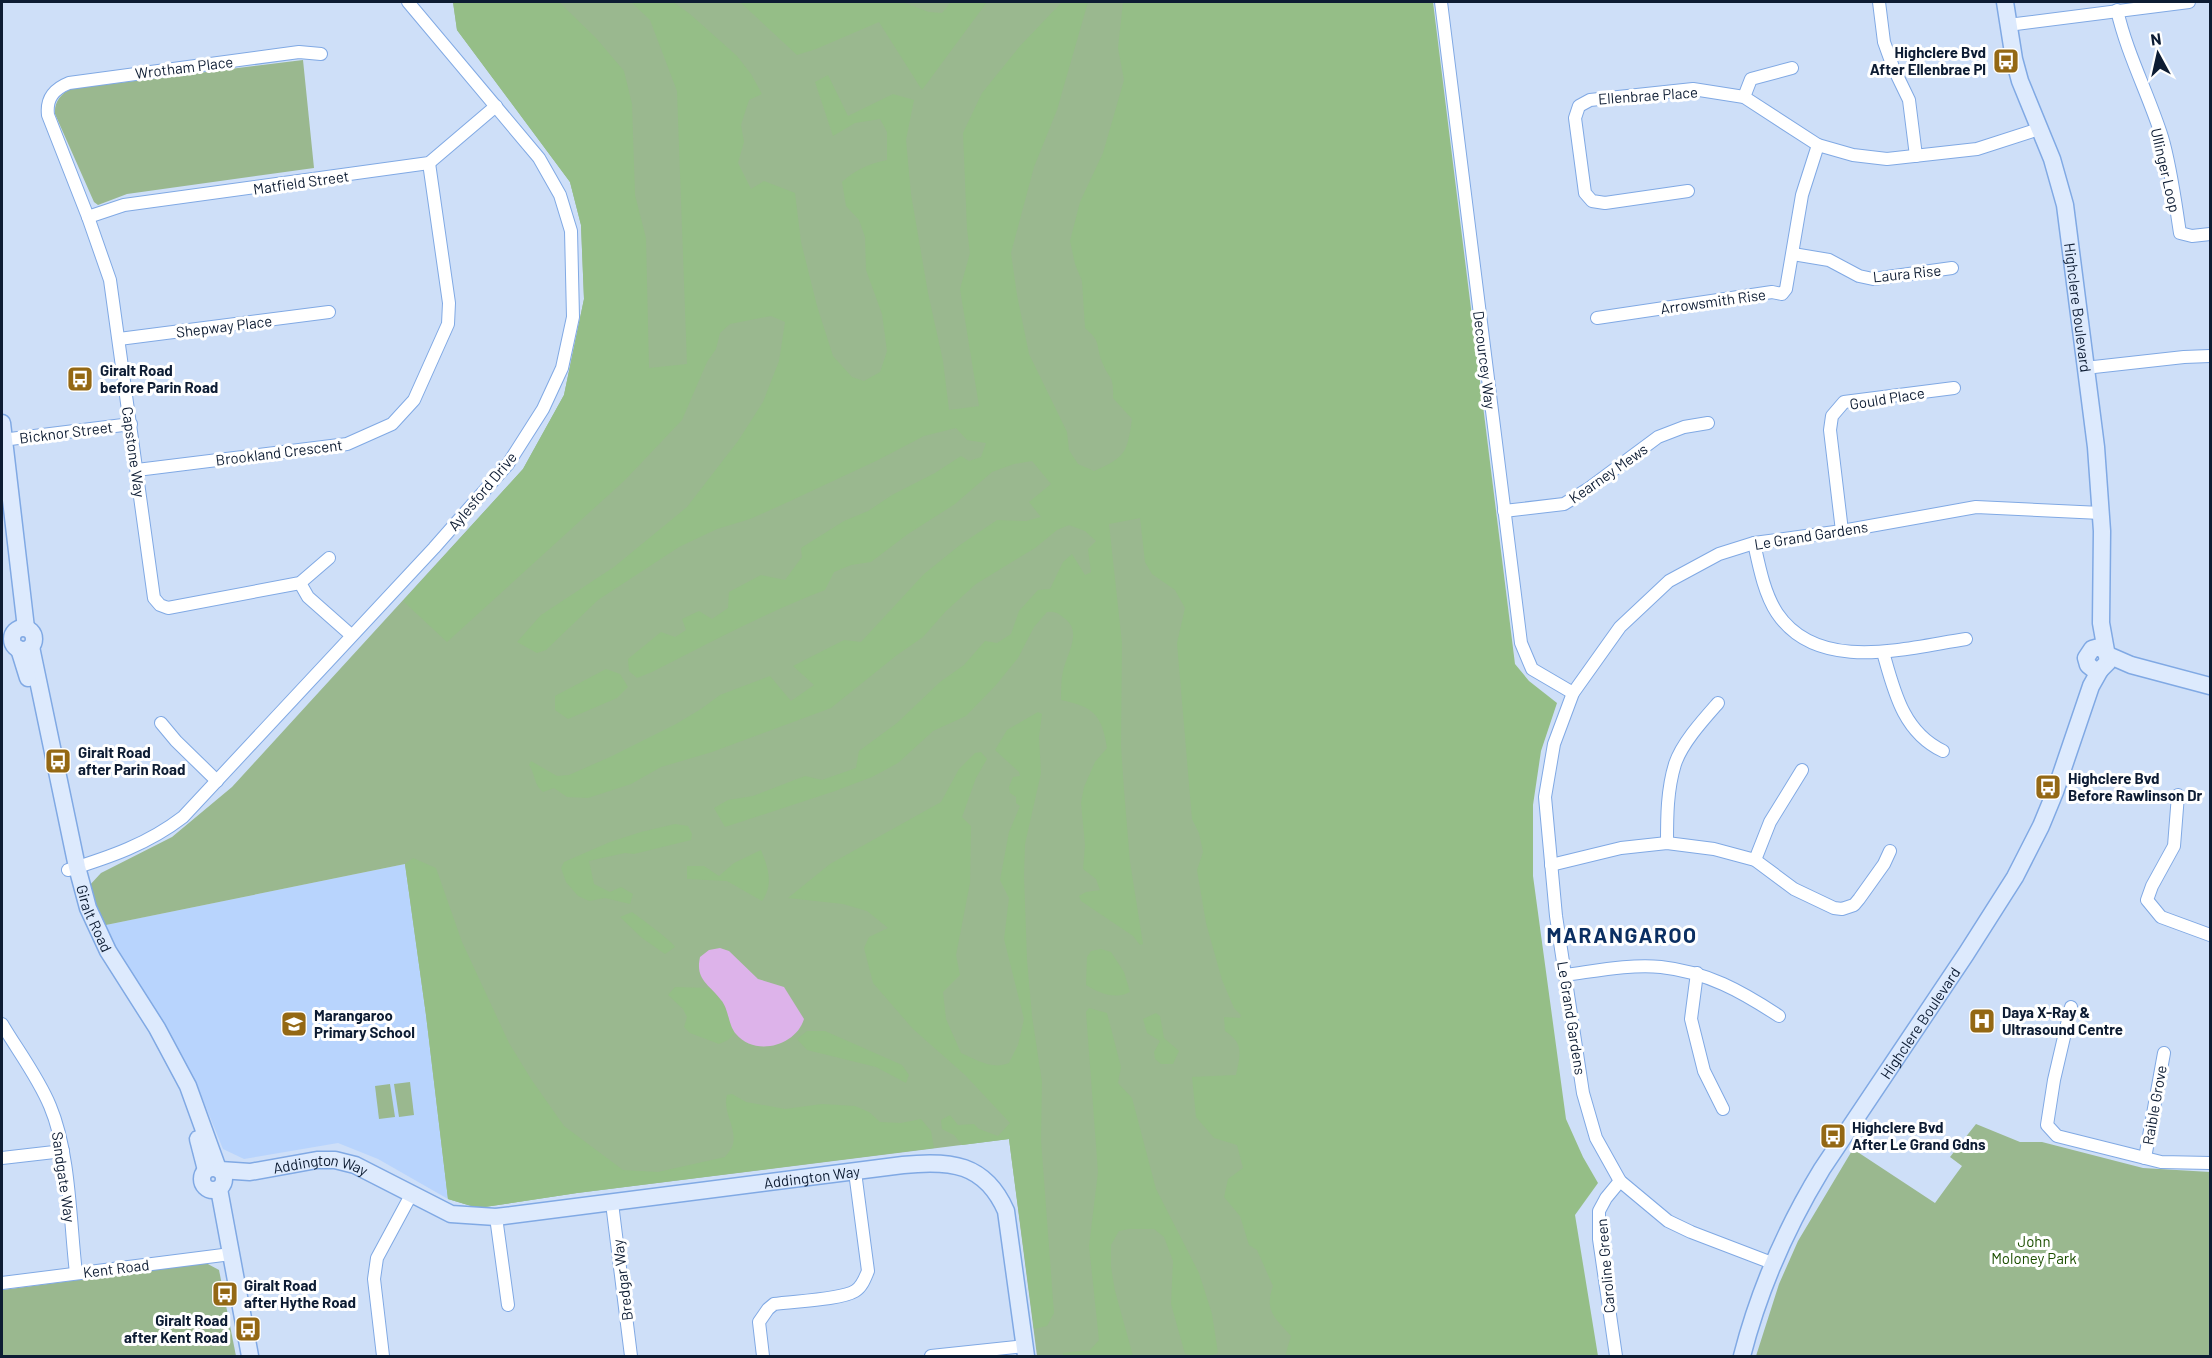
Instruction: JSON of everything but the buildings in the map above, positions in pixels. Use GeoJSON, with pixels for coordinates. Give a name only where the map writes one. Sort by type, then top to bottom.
{"type":"FeatureCollection","features":[{"type":"Feature","properties":{"kind":"street","name":"Aylesford Drive"},"geometry":{"type":"LineString","coordinates":[[73,869],[162,834],[183,817],[434,548],[508,464],[543,409],[562,368],[573,317],[571,231],[560,195],[539,158],[408,2]]}},
{"type":"Feature","properties":{"kind":"street","name":"Decourcey Way"},"geometry":{"type":"LineString","coordinates":[[1441,2],[1521,643],[1532,669],[1573,693]]}},
{"type":"Feature","properties":{"kind":"street"},"geometry":{"type":"LineString","coordinates":[[1880,2],[1884,42],[1909,100],[1916,156]]}},
{"type":"Feature","properties":{"kind":"street","name":"Highclere Boulevard"},"geometry":{"type":"LineString","coordinates":[[1742,1356],[1772,1263],[1798,1209],[1822,1168],[2015,877],[2041,826],[2055,792],[2101,660],[2101,513],[2097,457],[2065,205],[2059,177],[2020,81],[2005,2]]}},
{"type":"Feature","properties":{"kind":"street"},"geometry":{"type":"LineString","coordinates":[[2008,25],[2189,2]]}},
{"type":"Feature","properties":{"kind":"street","name":"Ullinger Loop"},"geometry":{"type":"LineString","coordinates":[[2118,10],[2130,55],[2162,136],[2180,232],[2192,237],[2211,234]]}},
{"type":"Feature","properties":{"kind":"street","name":"Wrotham Place"},"geometry":{"type":"LineString","coordinates":[[51,95],[58,87],[69,82],[298,52],[321,54]]}},
{"type":"Feature","properties":{"kind":"street"},"geometry":{"type":"LineString","coordinates":[[1744,98],[1751,79],[1792,68]]}},
{"type":"Feature","properties":{"kind":"street","name":"Ellenbrae Place"},"geometry":{"type":"LineString","coordinates":[[1688,191],[1605,203],[1592,201],[1585,192],[1575,118],[1579,106],[1590,100],[1693,89],[1744,98],[1818,145],[1853,155],[1887,159],[1977,149],[2039,129]]}},
{"type":"Feature","properties":{"kind":"street","name":"Capstone Way"},"geometry":{"type":"LineString","coordinates":[[51,95],[47,106],[48,115],[110,280],[154,598],[160,605],[168,608],[300,583]]}},
{"type":"Feature","properties":{"kind":"street","name":"Matfield Street"},"geometry":{"type":"LineString","coordinates":[[88,217],[124,205],[429,163],[496,105]]}},
{"type":"Feature","properties":{"kind":"street","name":"Arrowsmith Rise"},"geometry":{"type":"LineString","coordinates":[[1597,318],[1772,292],[1782,294],[1786,289],[1802,195],[1818,145]]}},
{"type":"Feature","properties":{"kind":"street","name":"Brookland Crescent"},"geometry":{"type":"LineString","coordinates":[[137,470],[347,444],[392,424],[414,400],[448,324],[449,303],[429,163]]}},
{"type":"Feature","properties":{"kind":"street","name":"Laura Rise"},"geometry":{"type":"LineString","coordinates":[[1793,254],[1829,260],[1859,276],[1873,279],[1953,268]]}},
{"type":"Feature","properties":{"kind":"street","name":"Shepway Place"},"geometry":{"type":"LineString","coordinates":[[119,339],[329,312]]}},
{"type":"Feature","properties":{"kind":"street"},"geometry":{"type":"LineString","coordinates":[[2085,368],[2211,356]]}},
{"type":"Feature","properties":{"kind":"street","name":"Gould Place"},"geometry":{"type":"LineString","coordinates":[[1842,531],[1830,430],[1832,416],[1844,402],[1954,388]]}},
{"type":"Feature","properties":{"kind":"street","name":"Kearney Mews"},"geometry":{"type":"LineString","coordinates":[[1504,512],[1564,504],[1658,437],[1684,427],[1708,423]]}},
{"type":"Feature","properties":{"kind":"street","name":"Bicknor Street"},"geometry":{"type":"LineString","coordinates":[[2,434],[130,424]]}},
{"type":"Feature","properties":{"kind":"street","name":"Giralt Road"},"geometry":{"type":"LineString","coordinates":[[2,434],[15,640],[37,711],[73,869],[79,907],[98,952],[178,1086],[198,1139],[215,1170],[203,1174],[204,1186],[217,1189]]}},
{"type":"Feature","properties":{"kind":"street","name":"Giralt Road"},"geometry":{"type":"LineString","coordinates":[[2,489],[14,583],[15,640]]}},
{"type":"Feature","properties":{"kind":"street","name":"Le Grand Gardens"},"geometry":{"type":"LineString","coordinates":[[1772,1263],[1690,1232],[1668,1221],[1620,1181],[1596,1138],[1583,1093],[1565,975],[1545,797],[1554,744],[1573,693],[1620,627],[1669,581],[1719,554],[1754,543],[1842,531],[1976,507],[2101,513]]}},
{"type":"Feature","properties":{"kind":"street"},"geometry":{"type":"LineString","coordinates":[[1754,543],[1762,577],[1777,612],[1799,637],[1820,647],[1849,652],[1883,652],[1966,639]]}},
{"type":"Feature","properties":{"kind":"street"},"geometry":{"type":"LineString","coordinates":[[329,558],[300,583],[308,597],[351,635]]}},
{"type":"Feature","properties":{"kind":"street"},"geometry":{"type":"LineString","coordinates":[[1883,652],[1894,691],[1905,717],[1920,736],[1943,751]]}},
{"type":"Feature","properties":{"kind":"street"},"geometry":{"type":"LineString","coordinates":[[2101,660],[2130,665],[2211,686]]}},
{"type":"Feature","properties":{"kind":"street"},"geometry":{"type":"LineString","coordinates":[[1667,843],[1666,807],[1676,763],[1697,727],[1718,703]]}},
{"type":"Feature","properties":{"kind":"street"},"geometry":{"type":"LineString","coordinates":[[161,723],[217,781]]}},
{"type":"Feature","properties":{"kind":"street"},"geometry":{"type":"LineString","coordinates":[[1755,860],[1770,822],[1802,770]]}},
{"type":"Feature","properties":{"kind":"street"},"geometry":{"type":"LineString","coordinates":[[2178,795],[2174,846],[2147,900],[2161,917],[2211,935]]}},
{"type":"Feature","properties":{"kind":"street"},"geometry":{"type":"LineString","coordinates":[[1551,865],[1621,848],[1667,843],[1714,849],[1755,860],[1794,889],[1834,908],[1842,909],[1854,905],[1859,899],[1884,864],[1890,851]]}},
{"type":"Feature","properties":{"kind":"street"},"geometry":{"type":"LineString","coordinates":[[1565,975],[1659,967],[1696,973],[1742,992],[1779,1016]]}},
{"type":"Feature","properties":{"kind":"street"},"geometry":{"type":"LineString","coordinates":[[1696,973],[1691,1019],[1704,1071],[1723,1109]]}},
{"type":"Feature","properties":{"kind":"street"},"geometry":{"type":"LineString","coordinates":[[2071,1007],[2054,1080],[2047,1125],[2057,1136],[2161,1162],[2211,1163]]}},
{"type":"Feature","properties":{"kind":"street","name":"Sandgate Way"},"geometry":{"type":"LineString","coordinates":[[2,1024],[50,1106],[63,1151],[76,1273]]}},
{"type":"Feature","properties":{"kind":"street","name":"Raible Grove"},"geometry":{"type":"LineString","coordinates":[[2145,1158],[2164,1053]]}},
{"type":"Feature","properties":{"kind":"street"},"geometry":{"type":"LineString","coordinates":[[2,1158],[63,1151]]}},
{"type":"Feature","properties":{"kind":"street","name":"Addington Way"},"geometry":{"type":"LineString","coordinates":[[215,1170],[250,1172],[316,1160],[335,1160],[355,1165],[411,1196],[451,1214],[496,1221],[855,1175],[933,1162],[947,1162],[971,1170],[994,1189],[1006,1210],[1010,1228],[1022,1352]]}},
{"type":"Feature","properties":{"kind":"street","name":"Addington Way"},"geometry":{"type":"LineString","coordinates":[[217,1189],[250,1172]]}},
{"type":"Feature","properties":{"kind":"street"},"geometry":{"type":"LineString","coordinates":[[764,1356],[759,1322],[774,1304],[844,1295],[857,1290],[863,1282],[868,1271],[855,1175]]}},
{"type":"Feature","properties":{"kind":"street","name":"Caroline Green"},"geometry":{"type":"LineString","coordinates":[[1616,1356],[1599,1239],[1599,1211],[1620,1181]]}},
{"type":"Feature","properties":{"kind":"street"},"geometry":{"type":"LineString","coordinates":[[217,1189],[241,1356]]}},
{"type":"Feature","properties":{"kind":"street"},"geometry":{"type":"LineString","coordinates":[[383,1356],[374,1279],[377,1258],[411,1196]]}},
{"type":"Feature","properties":{"kind":"street","name":"Bredgar Way"},"geometry":{"type":"LineString","coordinates":[[613,1206],[631,1356]]}},
{"type":"Feature","properties":{"kind":"street"},"geometry":{"type":"LineString","coordinates":[[496,1221],[508,1305]]}},
{"type":"Feature","properties":{"kind":"street"},"geometry":{"type":"LineString","coordinates":[[226,1255],[250,1356]]}},
{"type":"Feature","properties":{"kind":"street","name":"Kent Road"},"geometry":{"type":"LineString","coordinates":[[2,1283],[226,1255]]}},
{"type":"Feature","properties":{"kind":"street"},"geometry":{"type":"LineString","coordinates":[[931,1356],[1022,1352]]}},
{"type":"Feature","properties":{"kind":"shaded area","name":"Marangaroo Primary School"},"geometry":{"type":"Polygon","coordinates":[[[405,864],[448,1199],[378,1159],[338,1143],[244,1159],[223,1149],[196,1083],[101,926],[405,864]]]}},
{"type":"Feature","properties":{"kind":"shaded area"},"geometry":{"type":"Polygon","coordinates":[[[720,948],[729,951],[758,979],[784,987],[804,1019],[793,1036],[784,1042],[764,1046],[744,1041],[736,1034],[724,1004],[704,981],[699,971],[700,957],[709,950],[720,948]]]}},
{"type":"Feature","properties":{"kind":"green space"},"geometry":{"type":"Polygon","coordinates":[[[453,2],[1183,2],[1309,1356],[1037,1356],[1009,1139],[577,1193],[478,1208],[448,1199],[405,864],[101,926],[88,887],[101,873],[172,837],[232,787],[523,469],[564,395],[584,299],[581,225],[570,182],[457,30],[453,2]]]}},
{"type":"Feature","properties":{"kind":"green space"},"geometry":{"type":"Polygon","coordinates":[[[453,2],[559,2],[596,38],[624,71],[632,104],[635,195],[646,238],[649,368],[687,364],[677,91],[650,20],[631,2],[673,2],[737,56],[751,74],[762,94],[749,100],[741,125],[744,142],[738,163],[751,189],[764,181],[795,193],[801,242],[817,306],[833,356],[852,377],[864,381],[880,372],[887,351],[882,314],[866,270],[865,237],[859,220],[846,206],[842,182],[863,168],[887,160],[887,132],[880,119],[855,123],[833,136],[815,82],[828,75],[848,116],[893,94],[914,100],[906,140],[911,194],[928,293],[943,361],[949,410],[979,406],[960,289],[970,253],[963,133],[982,93],[1020,46],[1062,2],[1088,2],[1057,110],[1034,167],[1011,253],[1029,354],[1067,432],[1069,450],[1078,464],[1094,471],[1113,462],[1123,452],[1132,419],[1113,398],[1112,381],[1102,362],[1096,340],[1085,328],[1082,281],[1075,264],[1070,241],[1080,202],[1103,153],[1124,80],[1118,48],[1123,2],[1433,2],[1515,664],[1529,681],[1557,703],[1541,751],[1533,805],[1533,876],[1566,1119],[1598,1183],[1575,1215],[1598,1356],[1285,1356],[1291,1336],[1273,1314],[1270,1302],[1273,1286],[1257,1250],[1249,1245],[1240,1216],[1224,1197],[1228,1179],[1243,1168],[1237,1145],[1214,1138],[1196,1117],[1192,1077],[1236,1075],[1240,1050],[1236,1041],[1225,1031],[1224,1017],[1240,1018],[1241,1015],[1234,1008],[1222,980],[1206,923],[1197,870],[1203,852],[1199,833],[1192,819],[1177,643],[1185,608],[1175,590],[1152,574],[1145,562],[1140,518],[1109,524],[1122,643],[1121,746],[1124,790],[1130,862],[1143,944],[1140,945],[1133,936],[1081,901],[1079,896],[1086,892],[1100,890],[1096,879],[1083,869],[1085,845],[1081,803],[1084,787],[1095,762],[1107,748],[1099,720],[1094,714],[1081,706],[1061,700],[1062,674],[1073,636],[1070,623],[1056,613],[1047,612],[1034,627],[1018,658],[966,716],[933,731],[898,763],[872,777],[835,791],[725,827],[714,808],[728,800],[753,796],[805,776],[822,780],[856,768],[859,751],[897,723],[940,682],[964,665],[985,641],[997,643],[1011,634],[1019,611],[1038,590],[1050,589],[1063,562],[1072,554],[1085,575],[1091,572],[1088,549],[1096,541],[1085,531],[1069,525],[1057,530],[1035,548],[976,584],[946,611],[923,637],[831,708],[712,752],[661,767],[631,784],[588,798],[567,797],[554,788],[543,792],[540,789],[529,765],[531,761],[557,776],[569,775],[676,724],[720,695],[770,676],[791,701],[814,685],[793,666],[844,640],[861,642],[924,574],[960,545],[997,520],[1026,521],[1041,517],[1029,502],[1051,484],[1032,461],[1014,464],[992,472],[955,504],[908,534],[871,562],[851,565],[834,572],[825,590],[759,618],[652,672],[637,678],[629,671],[628,659],[661,632],[675,637],[686,630],[682,619],[699,611],[712,619],[728,608],[729,592],[761,575],[785,580],[802,557],[801,548],[844,521],[868,511],[961,456],[969,461],[981,457],[986,443],[967,440],[956,428],[924,436],[788,502],[750,519],[717,529],[679,547],[598,600],[546,650],[537,653],[517,642],[541,615],[614,567],[687,507],[738,441],[763,402],[779,361],[785,322],[771,316],[730,324],[720,333],[716,349],[707,362],[682,420],[625,480],[447,642],[403,601],[523,469],[564,395],[584,299],[581,225],[570,182],[457,30],[453,2]]]}},
{"type":"Feature","properties":{"kind":"green space"},"geometry":{"type":"Polygon","coordinates":[[[740,2],[902,2],[929,12],[942,13],[951,2],[987,2],[922,90],[879,22],[797,55],[740,2]]]}},
{"type":"Feature","properties":{"kind":"green space"},"geometry":{"type":"Polygon","coordinates":[[[303,60],[314,168],[127,194],[98,205],[94,202],[55,114],[59,99],[70,89],[303,60]]]}},
{"type":"Feature","properties":{"kind":"green space"},"geometry":{"type":"Polygon","coordinates":[[[606,669],[620,674],[628,687],[617,698],[568,719],[555,710],[555,696],[606,669]]]}},
{"type":"Feature","properties":{"kind":"green space"},"geometry":{"type":"Polygon","coordinates":[[[1038,712],[1042,714],[1039,737],[1041,773],[1025,844],[1024,876],[1027,960],[1032,1016],[1042,1082],[1041,1140],[1054,1313],[1047,1326],[1034,1329],[1009,1139],[962,1145],[954,1135],[942,1129],[941,1120],[950,1115],[958,1125],[974,1124],[979,1129],[998,1136],[1010,1123],[965,1075],[913,1029],[873,983],[864,948],[869,937],[888,928],[867,911],[843,904],[788,898],[830,864],[941,802],[959,769],[975,753],[981,752],[987,759],[976,778],[962,817],[971,826],[970,883],[956,955],[960,975],[943,992],[946,1019],[961,1053],[991,1065],[1009,1063],[1018,1045],[1024,1019],[1004,939],[1009,898],[1000,880],[1009,832],[1020,806],[1016,803],[1016,797],[1010,793],[1009,787],[1013,777],[1020,776],[1019,772],[995,750],[1007,730],[1038,712]]]}},
{"type":"Feature","properties":{"kind":"green space"},"geometry":{"type":"Polygon","coordinates":[[[675,824],[688,826],[692,834],[691,840],[634,854],[625,853],[589,861],[594,884],[610,892],[621,887],[633,894],[630,904],[605,898],[589,901],[578,896],[566,882],[561,868],[564,862],[610,842],[675,824]]]}},
{"type":"Feature","properties":{"kind":"green space"},"geometry":{"type":"Polygon","coordinates":[[[761,850],[768,870],[769,882],[762,901],[727,881],[687,879],[687,866],[704,866],[719,876],[734,863],[761,850]]]}},
{"type":"Feature","properties":{"kind":"green space"},"geometry":{"type":"Polygon","coordinates":[[[413,858],[436,868],[462,942],[509,1043],[531,1079],[564,1126],[623,1170],[658,1172],[725,1157],[732,1148],[734,1138],[726,1107],[727,1095],[732,1094],[746,1102],[785,1109],[822,1104],[855,1106],[869,1112],[880,1122],[901,1123],[921,1119],[931,1131],[934,1148],[577,1193],[478,1208],[448,1199],[405,864],[413,858]]]}},
{"type":"Feature","properties":{"kind":"green space"},"geometry":{"type":"Polygon","coordinates":[[[632,912],[675,947],[665,954],[642,938],[620,917],[632,912]]]}},
{"type":"Feature","properties":{"kind":"green space"},"geometry":{"type":"Polygon","coordinates":[[[1101,949],[1111,952],[1124,972],[1130,992],[1113,995],[1102,993],[1086,985],[1087,957],[1091,951],[1101,949]]]}},
{"type":"Feature","properties":{"kind":"green space"},"geometry":{"type":"Polygon","coordinates":[[[675,987],[710,988],[723,1002],[735,1033],[728,1040],[719,1044],[690,1033],[684,1027],[687,1017],[683,1009],[668,995],[675,987]]]}},
{"type":"Feature","properties":{"kind":"green space"},"geometry":{"type":"Polygon","coordinates":[[[1089,1008],[1107,1013],[1121,1067],[1118,1083],[1132,1098],[1156,1189],[1199,1273],[1212,1314],[1218,1353],[1214,1355],[1185,1354],[1171,1304],[1173,1261],[1164,1237],[1154,1229],[1119,1231],[1111,1245],[1111,1267],[1115,1291],[1133,1356],[1065,1356],[1062,1353],[1090,1350],[1099,1340],[1089,1246],[1098,1172],[1086,1012],[1089,1008]]]}},
{"type":"Feature","properties":{"kind":"green space"},"geometry":{"type":"Polygon","coordinates":[[[1156,1013],[1160,1016],[1164,1038],[1179,1051],[1173,1064],[1161,1064],[1155,1059],[1154,1052],[1160,1041],[1147,1033],[1143,1019],[1156,1013]]]}},
{"type":"Feature","properties":{"kind":"green space"},"geometry":{"type":"Polygon","coordinates":[[[807,1031],[825,1031],[902,1065],[909,1075],[906,1083],[876,1067],[807,1050],[797,1039],[807,1031]]]}},
{"type":"Feature","properties":{"kind":"green space"},"geometry":{"type":"Polygon","coordinates":[[[410,1082],[414,1115],[399,1117],[394,1084],[410,1082]]]}},
{"type":"Feature","properties":{"kind":"green space"},"geometry":{"type":"Polygon","coordinates":[[[390,1084],[395,1117],[379,1119],[375,1086],[390,1084]]]}},
{"type":"Feature","properties":{"kind":"green space","name":"John Moloney Park"},"geometry":{"type":"Polygon","coordinates":[[[1976,1124],[2020,1142],[2042,1142],[2143,1168],[2210,1172],[2210,1356],[1756,1356],[1779,1284],[1798,1241],[1853,1149],[1935,1203],[1962,1166],[1950,1157],[1976,1124]]]}},
{"type":"Feature","properties":{"kind":"green space"},"geometry":{"type":"Polygon","coordinates":[[[206,1263],[219,1270],[236,1356],[2,1356],[2,1290],[206,1263]]]}},
{"type":"Feature","properties":{"kind":"place","name":"Highclere Bvd After Ellenbrae Pl"},"geometry":{"type":"Point","coordinates":[2006,61]}},
{"type":"Feature","properties":{"kind":"place","name":"Giralt Road before Parin Road"},"geometry":{"type":"Point","coordinates":[80,379]}},
{"type":"Feature","properties":{"kind":"place","name":"Giralt Road after Parin Road"},"geometry":{"type":"Point","coordinates":[58,761]}},
{"type":"Feature","properties":{"kind":"place","name":"Highclere Bvd Before Rawlinson Dr"},"geometry":{"type":"Point","coordinates":[2048,787]}},
{"type":"Feature","properties":{"kind":"place","name":"Daya X-Ray & Ultrasound Centre"},"geometry":{"type":"Point","coordinates":[1982,1021]}},
{"type":"Feature","properties":{"kind":"place","name":"Marangaroo Primary School"},"geometry":{"type":"Point","coordinates":[294,1024]}},
{"type":"Feature","properties":{"kind":"place","name":"Highclere Bvd After Le Grand Gdns"},"geometry":{"type":"Point","coordinates":[1833,1136]}},
{"type":"Feature","properties":{"kind":"place","name":"Giralt Road after Hythe Road"},"geometry":{"type":"Point","coordinates":[225,1294]}},
{"type":"Feature","properties":{"kind":"place","name":"Giralt Road after Kent Road"},"geometry":{"type":"Point","coordinates":[248,1329]}},
{"type":"Feature","properties":{"kind":"district","name":"MARANGAROO"},"geometry":{"type":"Point","coordinates":[1622,934]}}]}
